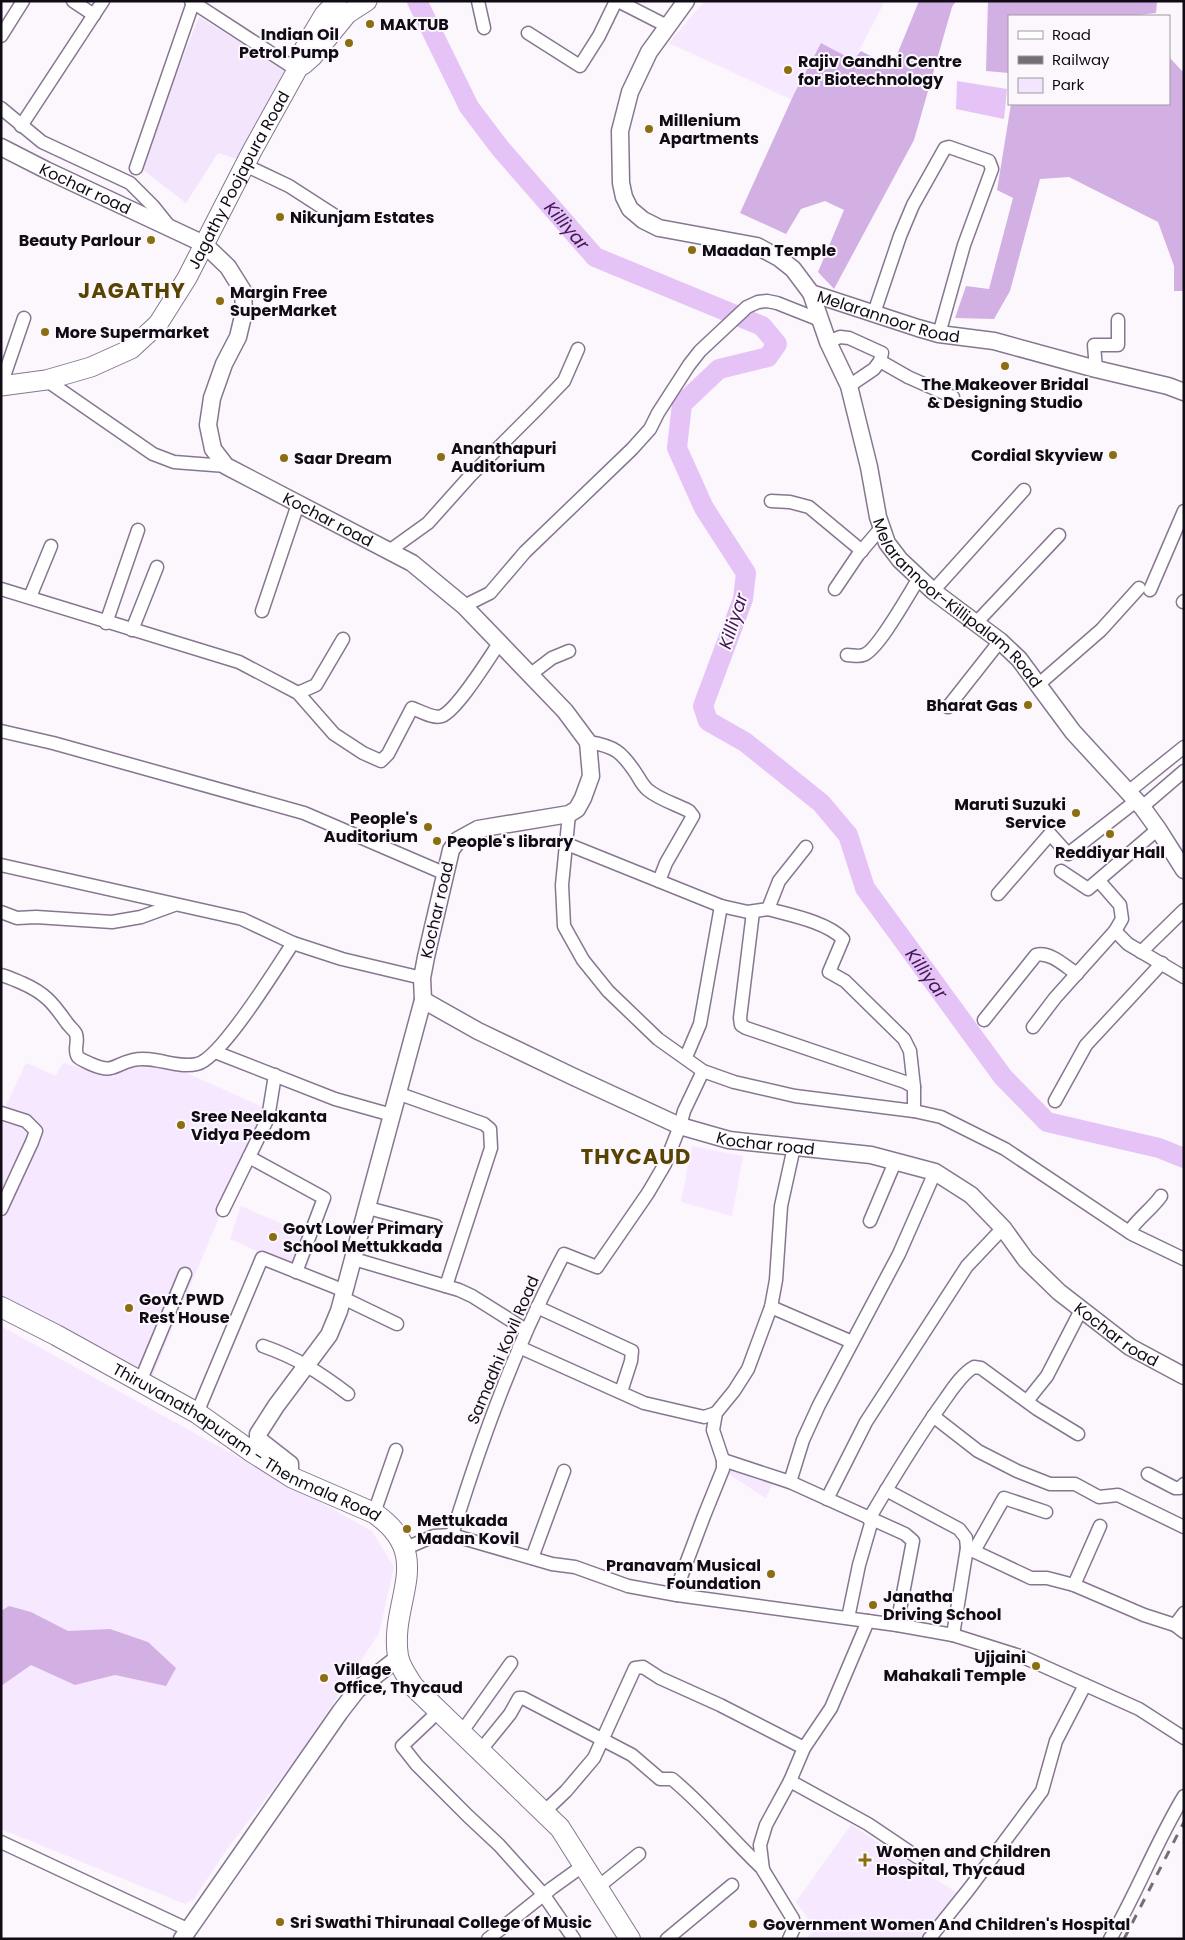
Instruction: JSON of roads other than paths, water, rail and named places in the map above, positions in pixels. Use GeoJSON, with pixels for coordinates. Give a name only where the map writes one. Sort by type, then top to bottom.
{"type":"FeatureCollection","features":[{"type":"Feature","properties":{"kind":"main road","name":"Jagathy Poojapura Road"},"geometry":{"type":"LineString","coordinates":[[1,385],[46,380],[91,367],[131,349],[158,324],[187,278],[245,165],[298,69],[307,63],[338,5],[367,1]]}},
{"type":"Feature","properties":{"kind":"main road","name":"Thiruvanathapuram - Thenmala Road"},"geometry":{"type":"LineString","coordinates":[[1,1307],[197,1413],[290,1476],[374,1513],[390,1527],[406,1548]]}},
{"type":"Feature","properties":{"kind":"main road"},"geometry":{"type":"LineString","coordinates":[[406,1548],[408,1570],[398,1625],[398,1658],[414,1687],[560,1828],[630,1939]]}},
{"type":"Feature","properties":{"kind":"street"},"geometry":{"type":"LineString","coordinates":[[1,36],[24,1]]}},
{"type":"Feature","properties":{"kind":"street"},"geometry":{"type":"LineString","coordinates":[[73,1],[94,15]]}},
{"type":"Feature","properties":{"kind":"street"},"geometry":{"type":"LineString","coordinates":[[21,126],[103,1]]}},
{"type":"Feature","properties":{"kind":"street"},"geometry":{"type":"LineString","coordinates":[[478,1],[484,28]]}},
{"type":"Feature","properties":{"kind":"street"},"geometry":{"type":"LineString","coordinates":[[528,33],[580,66],[599,36],[617,1],[667,26]]}},
{"type":"Feature","properties":{"kind":"street","name":"Melarannoor Road"},"geometry":{"type":"LineString","coordinates":[[686,1],[649,52],[630,92],[620,131],[621,183],[624,197],[630,209],[643,220],[659,228],[757,246],[780,258],[793,269],[811,293],[939,334],[994,341],[1096,369],[1183,389]]}},
{"type":"Feature","properties":{"kind":"street"},"geometry":{"type":"LineString","coordinates":[[136,168],[192,2],[298,69]]}},
{"type":"Feature","properties":{"kind":"street"},"geometry":{"type":"LineString","coordinates":[[1,108],[42,142],[130,183],[153,206],[172,230]]}},
{"type":"Feature","properties":{"kind":"street","name":"Kochar road"},"geometry":{"type":"LineString","coordinates":[[1,147],[204,244],[228,267],[243,292],[244,312],[238,337],[224,364],[215,389],[208,425],[213,449],[226,466],[412,563],[464,606],[500,642],[565,711],[588,742]]}},
{"type":"Feature","properties":{"kind":"street"},"geometry":{"type":"LineString","coordinates":[[874,313],[900,236],[913,205],[945,148],[949,147],[989,161],[992,169],[964,245],[939,334]]}},
{"type":"Feature","properties":{"kind":"street"},"geometry":{"type":"LineString","coordinates":[[245,165],[289,186],[334,215]]}},
{"type":"Feature","properties":{"kind":"street","name":"Melarannoor-Killipalam Road"},"geometry":{"type":"LineString","coordinates":[[811,293],[828,342],[849,386],[869,467],[881,528],[887,543],[900,560],[933,591],[1000,641],[1019,659],[1073,732],[1136,800],[1158,829],[1184,870]]}},
{"type":"Feature","properties":{"kind":"street"},"geometry":{"type":"LineString","coordinates":[[464,606],[490,593],[525,552],[632,450],[650,429],[689,365],[747,307],[758,302],[767,301],[820,320]]}},
{"type":"Feature","properties":{"kind":"street"},"geometry":{"type":"LineString","coordinates":[[1,385],[24,318]]}},
{"type":"Feature","properties":{"kind":"street"},"geometry":{"type":"LineString","coordinates":[[1096,369],[1094,345],[1118,345],[1118,320]]}},
{"type":"Feature","properties":{"kind":"street"},"geometry":{"type":"LineString","coordinates":[[828,342],[840,337],[849,338],[882,353],[880,361],[874,369],[849,386]]}},
{"type":"Feature","properties":{"kind":"street"},"geometry":{"type":"LineString","coordinates":[[390,551],[428,523],[470,476],[564,380],[578,349]]}},
{"type":"Feature","properties":{"kind":"street"},"geometry":{"type":"LineString","coordinates":[[880,361],[953,397]]}},
{"type":"Feature","properties":{"kind":"street"},"geometry":{"type":"LineString","coordinates":[[46,380],[153,454],[174,462],[226,466]]}},
{"type":"Feature","properties":{"kind":"street"},"geometry":{"type":"LineString","coordinates":[[933,591],[1024,490]]}},
{"type":"Feature","properties":{"kind":"street"},"geometry":{"type":"LineString","coordinates":[[772,501],[809,506],[862,551]]}},
{"type":"Feature","properties":{"kind":"street"},"geometry":{"type":"LineString","coordinates":[[262,612],[298,504]]}},
{"type":"Feature","properties":{"kind":"street"},"geometry":{"type":"LineString","coordinates":[[1039,684],[1145,589],[1180,530],[1184,511]]}},
{"type":"Feature","properties":{"kind":"street"},"geometry":{"type":"LineString","coordinates":[[835,590],[862,551],[881,528]]}},
{"type":"Feature","properties":{"kind":"street"},"geometry":{"type":"LineString","coordinates":[[106,623],[138,530]]}},
{"type":"Feature","properties":{"kind":"street"},"geometry":{"type":"LineString","coordinates":[[976,623],[1059,535]]}},
{"type":"Feature","properties":{"kind":"street"},"geometry":{"type":"LineString","coordinates":[[30,597],[50,546]]}},
{"type":"Feature","properties":{"kind":"street"},"geometry":{"type":"LineString","coordinates":[[132,630],[157,567]]}},
{"type":"Feature","properties":{"kind":"street"},"geometry":{"type":"LineString","coordinates":[[847,655],[862,656],[868,652],[884,632],[919,578]]}},
{"type":"Feature","properties":{"kind":"street"},"geometry":{"type":"LineString","coordinates":[[1,589],[106,623],[239,662],[298,693],[334,734],[362,753],[380,761],[388,754],[412,708],[441,717],[448,712],[500,642]]}},
{"type":"Feature","properties":{"kind":"street"},"geometry":{"type":"LineString","coordinates":[[298,693],[316,684],[343,639]]}},
{"type":"Feature","properties":{"kind":"street"},"geometry":{"type":"LineString","coordinates":[[948,707],[1000,641]]}},
{"type":"Feature","properties":{"kind":"street"},"geometry":{"type":"LineString","coordinates":[[530,674],[552,658],[569,651]]}},
{"type":"Feature","properties":{"kind":"street"},"geometry":{"type":"LineString","coordinates":[[1,731],[53,743],[304,813],[446,874]]}},
{"type":"Feature","properties":{"kind":"street"},"geometry":{"type":"LineString","coordinates":[[658,881],[693,816],[689,811],[646,789],[626,759],[615,749],[588,742],[591,776],[577,809],[569,814],[562,885],[564,926],[583,960],[608,991],[658,1039],[703,1071],[734,1082],[795,1096],[914,1111],[941,1117],[1005,1149],[1129,1232],[1184,1259]]}},
{"type":"Feature","properties":{"kind":"street"},"geometry":{"type":"LineString","coordinates":[[1136,800],[1184,747]]}},
{"type":"Feature","properties":{"kind":"street"},"geometry":{"type":"LineString","coordinates":[[998,894],[1050,834],[1068,854],[1136,800],[1184,771]]}},
{"type":"Feature","properties":{"kind":"street","name":"Kochar road"},"geometry":{"type":"LineString","coordinates":[[569,814],[478,829],[458,840],[451,850],[422,978],[423,1000],[478,1031],[680,1126],[729,1140],[871,1155],[935,1172],[971,1194],[1003,1228],[1026,1260],[1081,1310],[1130,1347],[1184,1375]]}},
{"type":"Feature","properties":{"kind":"street"},"geometry":{"type":"LineString","coordinates":[[1060,871],[1088,890],[1158,829]]}},
{"type":"Feature","properties":{"kind":"street"},"geometry":{"type":"LineString","coordinates":[[567,844],[721,906],[752,912],[768,910],[826,928],[838,934],[843,938],[829,972],[845,982],[904,1039],[910,1051],[914,1087],[914,1111]]}},
{"type":"Feature","properties":{"kind":"street"},"geometry":{"type":"LineString","coordinates":[[768,910],[779,881],[806,847]]}},
{"type":"Feature","properties":{"kind":"street"},"geometry":{"type":"LineString","coordinates":[[1,865],[242,920],[293,943],[342,959],[422,978]]}},
{"type":"Feature","properties":{"kind":"street"},"geometry":{"type":"LineString","coordinates":[[1033,1027],[1115,931],[1122,919],[1120,905],[1099,881]]}},
{"type":"Feature","properties":{"kind":"street"},"geometry":{"type":"LineString","coordinates":[[1,912],[18,918],[36,917],[112,922],[141,917],[174,904]]}},
{"type":"Feature","properties":{"kind":"street"},"geometry":{"type":"LineString","coordinates":[[686,1058],[700,1024],[721,906]]}},
{"type":"Feature","properties":{"kind":"street"},"geometry":{"type":"LineString","coordinates":[[1141,952],[1184,910]]}},
{"type":"Feature","properties":{"kind":"street"},"geometry":{"type":"LineString","coordinates":[[752,912],[740,1018],[741,1025],[887,1075],[914,1087]]}},
{"type":"Feature","properties":{"kind":"street"},"geometry":{"type":"LineString","coordinates":[[1115,931],[1128,944],[1184,977]]}},
{"type":"Feature","properties":{"kind":"street"},"geometry":{"type":"LineString","coordinates":[[1,975],[42,992],[76,1034],[76,1052],[79,1058],[103,1069],[111,1069],[133,1060],[144,1058],[188,1066],[207,1060],[215,1052],[242,1018],[293,943]]}},
{"type":"Feature","properties":{"kind":"street"},"geometry":{"type":"LineString","coordinates":[[984,1020],[1036,956],[1041,954],[1049,957],[1077,974]]}},
{"type":"Feature","properties":{"kind":"street"},"geometry":{"type":"LineString","coordinates":[[1055,1101],[1086,1045],[1162,963]]}},
{"type":"Feature","properties":{"kind":"street"},"geometry":{"type":"LineString","coordinates":[[290,1476],[290,1464],[258,1439],[257,1436],[276,1406],[329,1335],[344,1295],[423,1000]]}},
{"type":"Feature","properties":{"kind":"street"},"geometry":{"type":"LineString","coordinates":[[215,1052],[335,1098],[392,1115]]}},
{"type":"Feature","properties":{"kind":"street"},"geometry":{"type":"LineString","coordinates":[[680,1126],[684,1110],[703,1071]]}},
{"type":"Feature","properties":{"kind":"street"},"geometry":{"type":"LineString","coordinates":[[223,1210],[268,1118],[275,1074]]}},
{"type":"Feature","properties":{"kind":"street"},"geometry":{"type":"LineString","coordinates":[[397,1093],[484,1124],[490,1129],[490,1148],[446,1286]]}},
{"type":"Feature","properties":{"kind":"street"},"geometry":{"type":"LineString","coordinates":[[1,1113],[26,1121],[36,1131],[1,1209]]}},
{"type":"Feature","properties":{"kind":"street","name":"Samadhi Kovil Road"},"geometry":{"type":"LineString","coordinates":[[452,1535],[482,1440],[519,1347],[564,1254],[597,1267],[648,1193],[665,1164],[680,1126]]}},
{"type":"Feature","properties":{"kind":"street"},"geometry":{"type":"LineString","coordinates":[[519,1347],[644,1403],[704,1418],[716,1413],[734,1391],[748,1369],[771,1307],[776,1280],[781,1206],[794,1147]]}},
{"type":"Feature","properties":{"kind":"street"},"geometry":{"type":"LineString","coordinates":[[250,1157],[324,1198],[296,1272]]}},
{"type":"Feature","properties":{"kind":"street"},"geometry":{"type":"LineString","coordinates":[[870,1221],[895,1162]]}},
{"type":"Feature","properties":{"kind":"street"},"geometry":{"type":"LineString","coordinates":[[790,1482],[803,1440],[899,1254],[935,1172]]}},
{"type":"Feature","properties":{"kind":"street"},"geometry":{"type":"LineString","coordinates":[[1129,1232],[1136,1220],[1155,1205],[1161,1196]]}},
{"type":"Feature","properties":{"kind":"street"},"geometry":{"type":"LineString","coordinates":[[368,1208],[436,1226]]}},
{"type":"Feature","properties":{"kind":"street"},"geometry":{"type":"LineString","coordinates":[[827,1499],[866,1422],[967,1266],[1003,1228]]}},
{"type":"Feature","properties":{"kind":"street"},"geometry":{"type":"LineString","coordinates":[[197,1413],[262,1258],[344,1295],[397,1324]]}},
{"type":"Feature","properties":{"kind":"street"},"geometry":{"type":"LineString","coordinates":[[354,1259],[446,1286],[472,1296],[526,1330]]}},
{"type":"Feature","properties":{"kind":"street"},"geometry":{"type":"LineString","coordinates":[[140,1382],[185,1274]]}},
{"type":"Feature","properties":{"kind":"street"},"geometry":{"type":"LineString","coordinates":[[537,1307],[632,1351],[631,1361],[621,1392]]}},
{"type":"Feature","properties":{"kind":"street"},"geometry":{"type":"LineString","coordinates":[[771,1307],[852,1342]]}},
{"type":"Feature","properties":{"kind":"street"},"geometry":{"type":"LineString","coordinates":[[1027,1401],[1047,1376],[1081,1310]]}},
{"type":"Feature","properties":{"kind":"street"},"geometry":{"type":"LineString","coordinates":[[263,1346],[291,1356],[307,1365],[348,1394]]}},
{"type":"Feature","properties":{"kind":"street"},"geometry":{"type":"LineString","coordinates":[[848,1618],[858,1565],[871,1520],[886,1490],[933,1416],[971,1369],[978,1366],[1037,1409],[1078,1434]]}},
{"type":"Feature","properties":{"kind":"street"},"geometry":{"type":"LineString","coordinates":[[677,1595],[681,1577],[724,1469],[724,1460],[713,1430],[716,1413]]}},
{"type":"Feature","properties":{"kind":"street"},"geometry":{"type":"LineString","coordinates":[[933,1416],[978,1451],[1017,1471],[1050,1484],[1075,1484],[1099,1496],[1118,1495],[1183,1526]]}},
{"type":"Feature","properties":{"kind":"street"},"geometry":{"type":"LineString","coordinates":[[374,1513],[396,1450]]}},
{"type":"Feature","properties":{"kind":"street"},"geometry":{"type":"LineString","coordinates":[[724,1460],[790,1482],[905,1534],[913,1541],[896,1625]]}},
{"type":"Feature","properties":{"kind":"street"},"geometry":{"type":"LineString","coordinates":[[532,1558],[564,1471]]}},
{"type":"Feature","properties":{"kind":"street"},"geometry":{"type":"LineString","coordinates":[[1148,1474],[1175,1488],[1180,1488],[1184,1484]]}},
{"type":"Feature","properties":{"kind":"street"},"geometry":{"type":"LineString","coordinates":[[886,1490],[959,1529],[966,1538],[970,1550],[1031,1578],[1047,1578],[1074,1585],[1179,1628],[1184,1613]]}},
{"type":"Feature","properties":{"kind":"street"},"geometry":{"type":"LineString","coordinates":[[953,1635],[970,1550],[1004,1498],[1046,1512]]}},
{"type":"Feature","properties":{"kind":"street"},"geometry":{"type":"LineString","coordinates":[[1074,1585],[1100,1526]]}},
{"type":"Feature","properties":{"kind":"street"},"geometry":{"type":"LineString","coordinates":[[406,1548],[434,1536],[452,1535],[552,1564],[575,1568],[628,1586],[677,1595],[848,1618],[953,1635],[1023,1657],[1139,1709],[1184,1738]]}},
{"type":"Feature","properties":{"kind":"street"},"geometry":{"type":"LineString","coordinates":[[763,1869],[760,1845],[766,1825],[790,1781],[804,1748],[831,1708],[868,1621]]}},
{"type":"Feature","properties":{"kind":"street"},"geometry":{"type":"LineString","coordinates":[[1,1842],[185,1934],[340,1712],[357,1690],[398,1658]]}},
{"type":"Feature","properties":{"kind":"street"},"geometry":{"type":"LineString","coordinates":[[461,1733],[511,1663]]}},
{"type":"Feature","properties":{"kind":"street"},"geometry":{"type":"LineString","coordinates":[[544,1812],[566,1791],[594,1758],[635,1668],[642,1667],[660,1678],[725,1707],[804,1748]]}},
{"type":"Feature","properties":{"kind":"street"},"geometry":{"type":"LineString","coordinates":[[929,1939],[1042,1791],[1056,1740],[1085,1686]]}},
{"type":"Feature","properties":{"kind":"street"},"geometry":{"type":"LineString","coordinates":[[480,1751],[510,1714],[519,1698],[529,1701],[632,1755],[660,1779],[672,1779],[714,1817],[763,1869],[794,1919],[794,1928],[790,1939]]}},
{"type":"Feature","properties":{"kind":"street"},"geometry":{"type":"LineString","coordinates":[[439,1711],[402,1746],[417,1765],[499,1845],[543,1894],[574,1939]]}},
{"type":"Feature","properties":{"kind":"street"},"geometry":{"type":"LineString","coordinates":[[790,1781],[868,1824],[917,1856]]}},
{"type":"Feature","properties":{"kind":"street"},"geometry":{"type":"LineString","coordinates":[[1110,1939],[1184,1796]]}},
{"type":"Feature","properties":{"kind":"street"},"geometry":{"type":"LineString","coordinates":[[598,1887],[640,1854]]}},
{"type":"Feature","properties":{"kind":"street"},"geometry":{"type":"LineString","coordinates":[[488,1939],[543,1894],[584,1865]]}},
{"type":"Feature","properties":{"kind":"street"},"geometry":{"type":"LineString","coordinates":[[667,1939],[732,1885]]}},
{"type":"Feature","properties":{"kind":"waterway","name":"Killiyar"},"geometry":{"type":"LineString","coordinates":[[417,1],[469,107],[500,148],[595,257],[762,326],[777,344],[768,357],[719,369],[682,404],[677,448],[704,508],[746,573],[743,599],[703,706],[708,721],[745,742],[821,803],[848,835],[865,888],[1003,1077],[1047,1122],[1159,1148],[1184,1158]]}},
{"type":"Feature","properties":{"kind":"railway"},"geometry":{"type":"LineString","coordinates":[[1124,1939],[1184,1822]]}},
{"type":"Feature","properties":{"kind":"place","name":"MAKTUB"},"geometry":{"type":"Point","coordinates":[370,24]}},
{"type":"Feature","properties":{"kind":"place","name":"Indian Oil Petrol Pump"},"geometry":{"type":"Point","coordinates":[349,43]}},
{"type":"Feature","properties":{"kind":"place","name":"Rajiv Gandhi Centre for Biotechnology"},"geometry":{"type":"Point","coordinates":[788,70]}},
{"type":"Feature","properties":{"kind":"place","name":"Millenium Apartments"},"geometry":{"type":"Point","coordinates":[649,129]}},
{"type":"Feature","properties":{"kind":"place","name":"Nikunjam Estates"},"geometry":{"type":"Point","coordinates":[280,217]}},
{"type":"Feature","properties":{"kind":"place","name":"Beauty Parlour"},"geometry":{"type":"Point","coordinates":[151,240]}},
{"type":"Feature","properties":{"kind":"place","name":"Maadan Temple"},"geometry":{"type":"Point","coordinates":[692,250]}},
{"type":"Feature","properties":{"kind":"place","name":"Margin Free SuperMarket"},"geometry":{"type":"Point","coordinates":[220,301]}},
{"type":"Feature","properties":{"kind":"place","name":"More Supermarket"},"geometry":{"type":"Point","coordinates":[45,332]}},
{"type":"Feature","properties":{"kind":"place","name":"The Makeover Bridal & Designing Studio"},"geometry":{"type":"Point","coordinates":[1005,366]}},
{"type":"Feature","properties":{"kind":"place","name":"Cordial Skyview"},"geometry":{"type":"Point","coordinates":[1113,455]}},
{"type":"Feature","properties":{"kind":"place","name":"Ananthapuri Auditorium"},"geometry":{"type":"Point","coordinates":[441,457]}},
{"type":"Feature","properties":{"kind":"place","name":"Saar Dream"},"geometry":{"type":"Point","coordinates":[284,458]}},
{"type":"Feature","properties":{"kind":"place","name":"Bharat Gas"},"geometry":{"type":"Point","coordinates":[1028,705]}},
{"type":"Feature","properties":{"kind":"place","name":"Maruti Suzuki Service"},"geometry":{"type":"Point","coordinates":[1076,813]}},
{"type":"Feature","properties":{"kind":"place","name":"People's Auditorium"},"geometry":{"type":"Point","coordinates":[428,827]}},
{"type":"Feature","properties":{"kind":"place","name":"Reddiyar Hall"},"geometry":{"type":"Point","coordinates":[1110,834]}},
{"type":"Feature","properties":{"kind":"place","name":"People's library"},"geometry":{"type":"Point","coordinates":[437,841]}},
{"type":"Feature","properties":{"kind":"place","name":"Sree Neelakanta Vidya Peedom"},"geometry":{"type":"Point","coordinates":[181,1125]}},
{"type":"Feature","properties":{"kind":"place","name":"Govt Lower Primary School Mettukkada"},"geometry":{"type":"Point","coordinates":[273,1237]}},
{"type":"Feature","properties":{"kind":"place","name":"Govt. PWD Rest House"},"geometry":{"type":"Point","coordinates":[129,1308]}},
{"type":"Feature","properties":{"kind":"place","name":"Mettukada Madan Kovil"},"geometry":{"type":"Point","coordinates":[407,1529]}},
{"type":"Feature","properties":{"kind":"place","name":"Pranavam Musical Foundation"},"geometry":{"type":"Point","coordinates":[771,1574]}},
{"type":"Feature","properties":{"kind":"place","name":"Janatha Driving School"},"geometry":{"type":"Point","coordinates":[873,1605]}},
{"type":"Feature","properties":{"kind":"place","name":"Ujjaini Mahakali Temple"},"geometry":{"type":"Point","coordinates":[1036,1666]}},
{"type":"Feature","properties":{"kind":"place","name":"Village Office, Thycaud"},"geometry":{"type":"Point","coordinates":[324,1678]}},
{"type":"Feature","properties":{"kind":"place","name":"Women and Children Hospital, Thycaud"},"geometry":{"type":"Point","coordinates":[865,1860]}},
{"type":"Feature","properties":{"kind":"place","name":"Sri Swathi Thirunaal College of Music"},"geometry":{"type":"Point","coordinates":[280,1922]}},
{"type":"Feature","properties":{"kind":"place","name":"Government Women And Children's Hospital"},"geometry":{"type":"Point","coordinates":[753,1924]}},
{"type":"Feature","properties":{"kind":"district","name":"JAGATHY"},"geometry":{"type":"Point","coordinates":[132,290]}},
{"type":"Feature","properties":{"kind":"district","name":"THYCAUD"},"geometry":{"type":"Point","coordinates":[636,1156]}}]}
